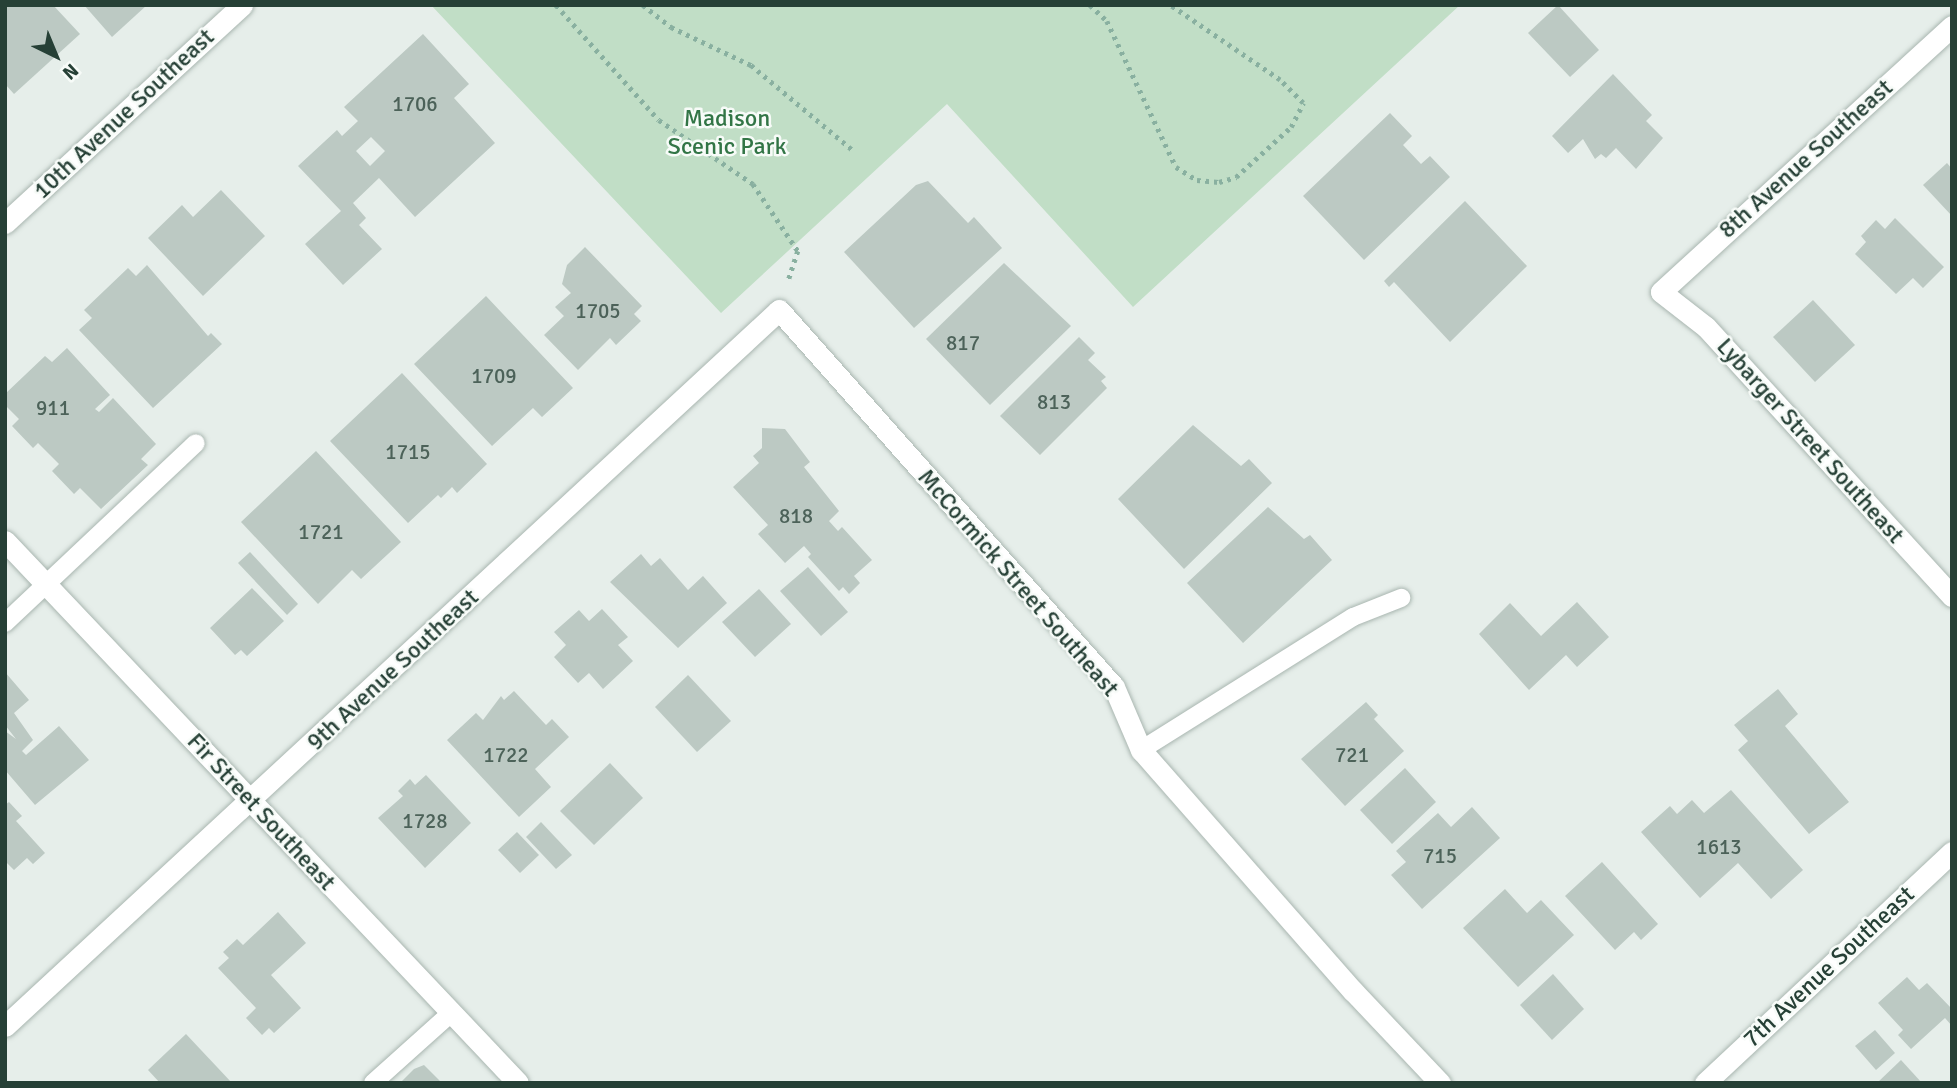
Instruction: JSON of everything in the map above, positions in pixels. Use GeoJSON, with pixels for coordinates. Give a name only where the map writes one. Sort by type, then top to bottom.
{"type":"FeatureCollection","features":[{"type":"Feature","properties":{"kind":"street","name":"10th Avenue Southeast"},"geometry":{"type":"LineString","coordinates":[[5,223],[242,5]]}},
{"type":"Feature","properties":{"kind":"street","name":"8th Avenue Southeast"},"geometry":{"type":"LineString","coordinates":[[1661,292],[1952,26]]}},
{"type":"Feature","properties":{"kind":"street","name":"Lybarger Street Southeast"},"geometry":{"type":"LineString","coordinates":[[1661,292],[1706,327],[1952,596]]}},
{"type":"Feature","properties":{"kind":"street","name":"McCormick Street Southeast"},"geometry":{"type":"LineString","coordinates":[[779,310],[1114,687],[1141,750],[1353,991],[1440,1083]]}},
{"type":"Feature","properties":{"kind":"street","name":"9th Avenue Southeast"},"geometry":{"type":"LineString","coordinates":[[5,1027],[252,802],[779,310]]}},
{"type":"Feature","properties":{"kind":"street","name":"Fir Street Southeast"},"geometry":{"type":"LineString","coordinates":[[5,541],[518,1083]]}},
{"type":"Feature","properties":{"kind":"street","name":"7th Avenue Southeast"},"geometry":{"type":"LineString","coordinates":[[1705,1083],[1952,852]]}},
{"type":"Feature","properties":{"kind":"lane"},"geometry":{"type":"LineString","coordinates":[[5,623],[196,443]]}},
{"type":"Feature","properties":{"kind":"lane"},"geometry":{"type":"LineString","coordinates":[[1141,750],[1353,617],[1401,597]]}},
{"type":"Feature","properties":{"kind":"lane"},"geometry":{"type":"LineString","coordinates":[[373,1083],[450,1014]]}},
{"type":"Feature","properties":{"kind":"path"},"geometry":{"type":"LineString","coordinates":[[556,5],[659,120],[753,184],[798,251],[779,310]]}},
{"type":"Feature","properties":{"kind":"path"},"geometry":{"type":"LineString","coordinates":[[643,5],[671,27],[751,65],[854,151]]}},
{"type":"Feature","properties":{"kind":"path"},"geometry":{"type":"LineString","coordinates":[[1090,5],[1107,21],[1176,167],[1198,180],[1219,182],[1236,177],[1291,127],[1303,103],[1280,80],[1170,5]]}},
{"type":"Feature","properties":{"kind":"green space","name":"Madison Scenic Park"},"geometry":{"type":"Polygon","coordinates":[[[431,5],[1460,5],[1133,307],[947,104],[721,313],[431,5]]]}},
{"type":"Feature","properties":{"kind":"building"},"geometry":{"type":"Polygon","coordinates":[[[7,5],[53,5],[80,34],[14,94],[5,84],[7,5]]]}},
{"type":"Feature","properties":{"kind":"building"},"geometry":{"type":"Polygon","coordinates":[[[84,5],[147,5],[112,37],[84,5]]]}},
{"type":"Feature","properties":{"kind":"building"},"geometry":{"type":"Polygon","coordinates":[[[1558,5],[1599,50],[1570,77],[1528,33],[1558,5]]]}},
{"type":"Feature","properties":{"kind":"building"},"geometry":{"type":"Polygon","coordinates":[[[423,34],[469,84],[454,98],[495,143],[415,217],[379,178],[353,203],[366,218],[359,225],[382,249],[343,285],[305,244],[341,211],[298,166],[337,130],[342,136],[358,121],[344,107],[423,34]],[[371,137],[356,151],[370,166],[385,151],[371,137]]]}},
{"type":"Feature","properties":{"kind":"building"},"geometry":{"type":"Polygon","coordinates":[[[1613,74],[1652,115],[1646,121],[1663,138],[1636,169],[1616,148],[1606,158],[1601,154],[1595,159],[1583,139],[1568,153],[1552,136],[1613,74]]]}},
{"type":"Feature","properties":{"kind":"building"},"geometry":{"type":"Polygon","coordinates":[[[1390,113],[1412,136],[1403,145],[1421,164],[1430,156],[1450,177],[1364,260],[1303,196],[1390,113]]]}},
{"type":"Feature","properties":{"kind":"building"},"geometry":{"type":"Polygon","coordinates":[[[1947,163],[1952,169],[1952,216],[1923,185],[1947,163]]]}},
{"type":"Feature","properties":{"kind":"building"},"geometry":{"type":"Polygon","coordinates":[[[928,181],[968,223],[974,217],[1002,248],[914,328],[844,252],[916,185],[928,181]]]}},
{"type":"Feature","properties":{"kind":"building"},"geometry":{"type":"Polygon","coordinates":[[[221,190],[265,236],[203,296],[148,238],[182,205],[193,217],[221,190]]]}},
{"type":"Feature","properties":{"kind":"building"},"geometry":{"type":"Polygon","coordinates":[[[1465,201],[1527,266],[1450,342],[1394,282],[1389,287],[1384,281],[1465,201]]]}},
{"type":"Feature","properties":{"kind":"building"},"geometry":{"type":"Polygon","coordinates":[[[1895,218],[1944,267],[1923,288],[1913,278],[1896,294],[1855,254],[1866,242],[1861,236],[1876,220],[1885,229],[1895,218]]]}},
{"type":"Feature","properties":{"kind":"building"},"geometry":{"type":"Polygon","coordinates":[[[585,247],[642,306],[634,314],[641,321],[616,345],[610,338],[578,370],[544,335],[564,316],[555,307],[571,293],[562,284],[567,265],[585,247]]]}},
{"type":"Feature","properties":{"kind":"building"},"geometry":{"type":"Polygon","coordinates":[[[1004,263],[1071,326],[990,405],[926,339],[1004,263]]]}},
{"type":"Feature","properties":{"kind":"building"},"geometry":{"type":"Polygon","coordinates":[[[147,265],[208,336],[211,333],[222,344],[153,408],[79,330],[92,318],[84,310],[128,268],[136,276],[147,265]]]}},
{"type":"Feature","properties":{"kind":"building"},"geometry":{"type":"Polygon","coordinates":[[[486,296],[573,388],[542,417],[533,408],[492,446],[414,364],[486,296]]]}},
{"type":"Feature","properties":{"kind":"building"},"geometry":{"type":"Polygon","coordinates":[[[1813,300],[1855,345],[1815,382],[1773,337],[1813,300]]]}},
{"type":"Feature","properties":{"kind":"building"},"geometry":{"type":"Polygon","coordinates":[[[1079,337],[1095,353],[1088,360],[1106,377],[1101,381],[1107,388],[1040,455],[1000,416],[1079,337]]]}},
{"type":"Feature","properties":{"kind":"building"},"geometry":{"type":"Polygon","coordinates":[[[67,348],[110,395],[95,409],[99,412],[113,398],[156,444],[141,459],[148,465],[101,509],[80,488],[74,494],[52,471],[59,464],[38,443],[33,448],[12,426],[19,419],[5,405],[5,394],[45,356],[52,362],[67,348]]]}},
{"type":"Feature","properties":{"kind":"building"},"geometry":{"type":"Polygon","coordinates":[[[402,373],[487,464],[457,493],[452,487],[441,498],[438,495],[408,523],[330,441],[402,373]]]}},
{"type":"Feature","properties":{"kind":"building"},"geometry":{"type":"Polygon","coordinates":[[[1193,425],[1241,466],[1249,459],[1272,483],[1184,569],[1118,499],[1193,425]]]}},
{"type":"Feature","properties":{"kind":"building"},"geometry":{"type":"Polygon","coordinates":[[[762,428],[785,429],[810,462],[804,467],[839,511],[829,521],[838,531],[842,527],[872,560],[854,576],[860,583],[849,594],[843,587],[839,591],[808,557],[811,554],[804,546],[785,563],[758,534],[768,525],[733,487],[759,463],[753,456],[762,448],[762,428]]]}},
{"type":"Feature","properties":{"kind":"building"},"geometry":{"type":"Polygon","coordinates":[[[316,451],[401,542],[361,579],[352,570],[318,604],[241,522],[316,451]]]}},
{"type":"Feature","properties":{"kind":"building"},"geometry":{"type":"Polygon","coordinates":[[[1268,507],[1304,539],[1310,535],[1332,560],[1243,643],[1187,583],[1268,507]]]}},
{"type":"Feature","properties":{"kind":"building"},"geometry":{"type":"Polygon","coordinates":[[[250,552],[298,604],[287,615],[238,563],[250,552]]]}},
{"type":"Feature","properties":{"kind":"building"},"geometry":{"type":"Polygon","coordinates":[[[641,554],[651,566],[660,558],[688,590],[703,576],[727,603],[678,648],[610,582],[641,554]]]}},
{"type":"Feature","properties":{"kind":"building"},"geometry":{"type":"Polygon","coordinates":[[[808,567],[848,612],[821,636],[780,591],[808,567]]]}},
{"type":"Feature","properties":{"kind":"building"},"geometry":{"type":"Polygon","coordinates":[[[252,588],[284,621],[247,656],[241,650],[235,655],[210,628],[252,588]]]}},
{"type":"Feature","properties":{"kind":"building"},"geometry":{"type":"Polygon","coordinates":[[[759,589],[791,624],[755,657],[722,622],[759,589]]]}},
{"type":"Feature","properties":{"kind":"building"},"geometry":{"type":"Polygon","coordinates":[[[1577,602],[1609,637],[1577,667],[1566,655],[1529,690],[1479,634],[1510,603],[1541,636],[1577,602]]]}},
{"type":"Feature","properties":{"kind":"building"},"geometry":{"type":"Polygon","coordinates":[[[602,609],[628,637],[618,645],[633,661],[603,689],[589,673],[578,683],[554,657],[566,645],[554,632],[579,610],[589,621],[602,609]]]}},
{"type":"Feature","properties":{"kind":"building"},"geometry":{"type":"Polygon","coordinates":[[[5,672],[29,700],[14,713],[33,740],[22,751],[26,755],[59,726],[89,760],[35,805],[5,770],[5,731],[16,739],[5,725],[5,672]]]}},
{"type":"Feature","properties":{"kind":"building"},"geometry":{"type":"Polygon","coordinates":[[[688,675],[731,721],[697,752],[655,707],[688,675]]]}},
{"type":"Feature","properties":{"kind":"building"},"geometry":{"type":"Polygon","coordinates":[[[1778,689],[1798,714],[1785,726],[1849,802],[1809,834],[1738,750],[1748,741],[1734,725],[1778,689]]]}},
{"type":"Feature","properties":{"kind":"building"},"geometry":{"type":"Polygon","coordinates":[[[514,691],[546,725],[552,719],[569,737],[535,769],[551,787],[519,817],[447,740],[476,713],[483,720],[501,696],[504,700],[514,691]]]}},
{"type":"Feature","properties":{"kind":"building"},"geometry":{"type":"Polygon","coordinates":[[[1366,702],[1378,715],[1374,719],[1404,751],[1345,806],[1301,759],[1366,702]]]}},
{"type":"Feature","properties":{"kind":"building"},"geometry":{"type":"Polygon","coordinates":[[[610,763],[643,798],[594,845],[560,811],[610,763]]]}},
{"type":"Feature","properties":{"kind":"building"},"geometry":{"type":"Polygon","coordinates":[[[1405,768],[1436,802],[1392,844],[1360,810],[1405,768]]]}},
{"type":"Feature","properties":{"kind":"building"},"geometry":{"type":"Polygon","coordinates":[[[426,775],[471,823],[425,868],[378,818],[403,796],[398,791],[410,779],[415,785],[426,775]]]}},
{"type":"Feature","properties":{"kind":"building"},"geometry":{"type":"Polygon","coordinates":[[[1731,790],[1803,870],[1771,899],[1738,863],[1700,898],[1641,832],[1670,806],[1677,814],[1692,800],[1704,813],[1731,790]]]}},
{"type":"Feature","properties":{"kind":"building"},"geometry":{"type":"Polygon","coordinates":[[[9,802],[22,816],[16,821],[45,853],[33,864],[27,858],[14,870],[5,861],[5,805],[9,802]]]}},
{"type":"Feature","properties":{"kind":"building"},"geometry":{"type":"Polygon","coordinates":[[[1472,807],[1500,838],[1422,909],[1391,875],[1406,862],[1396,851],[1438,813],[1451,827],[1472,807]]]}},
{"type":"Feature","properties":{"kind":"building"},"geometry":{"type":"Polygon","coordinates":[[[541,822],[572,855],[556,869],[526,837],[541,822]]]}},
{"type":"Feature","properties":{"kind":"building"},"geometry":{"type":"Polygon","coordinates":[[[517,832],[539,855],[520,873],[498,850],[517,832]]]}},
{"type":"Feature","properties":{"kind":"building"},"geometry":{"type":"Polygon","coordinates":[[[1602,862],[1658,924],[1641,940],[1634,932],[1615,950],[1565,896],[1602,862]]]}},
{"type":"Feature","properties":{"kind":"building"},"geometry":{"type":"Polygon","coordinates":[[[1505,889],[1527,913],[1541,900],[1574,935],[1518,987],[1463,928],[1505,889]]]}},
{"type":"Feature","properties":{"kind":"building"},"geometry":{"type":"Polygon","coordinates":[[[278,912],[306,943],[271,975],[301,1008],[274,1033],[269,1028],[262,1035],[246,1018],[256,1008],[218,968],[229,958],[223,952],[237,939],[243,945],[278,912]]]}},
{"type":"Feature","properties":{"kind":"building"},"geometry":{"type":"Polygon","coordinates":[[[1553,974],[1584,1009],[1552,1040],[1520,1005],[1553,974]]]}},
{"type":"Feature","properties":{"kind":"building"},"geometry":{"type":"Polygon","coordinates":[[[1907,977],[1919,990],[1927,983],[1952,1009],[1952,1026],[1945,1018],[1911,1049],[1898,1035],[1903,1030],[1878,1003],[1907,977]]]}},
{"type":"Feature","properties":{"kind":"building"},"geometry":{"type":"Polygon","coordinates":[[[1875,1030],[1895,1053],[1876,1070],[1855,1046],[1875,1030]]]}},
{"type":"Feature","properties":{"kind":"building"},"geometry":{"type":"Polygon","coordinates":[[[186,1034],[232,1083],[160,1083],[148,1070],[186,1034]]]}},
{"type":"Feature","properties":{"kind":"building"},"geometry":{"type":"Polygon","coordinates":[[[1901,1060],[1922,1083],[1877,1083],[1901,1060]]]}},
{"type":"Feature","properties":{"kind":"building"},"geometry":{"type":"Polygon","coordinates":[[[424,1065],[442,1083],[400,1083],[414,1069],[424,1065]]]}}]}
